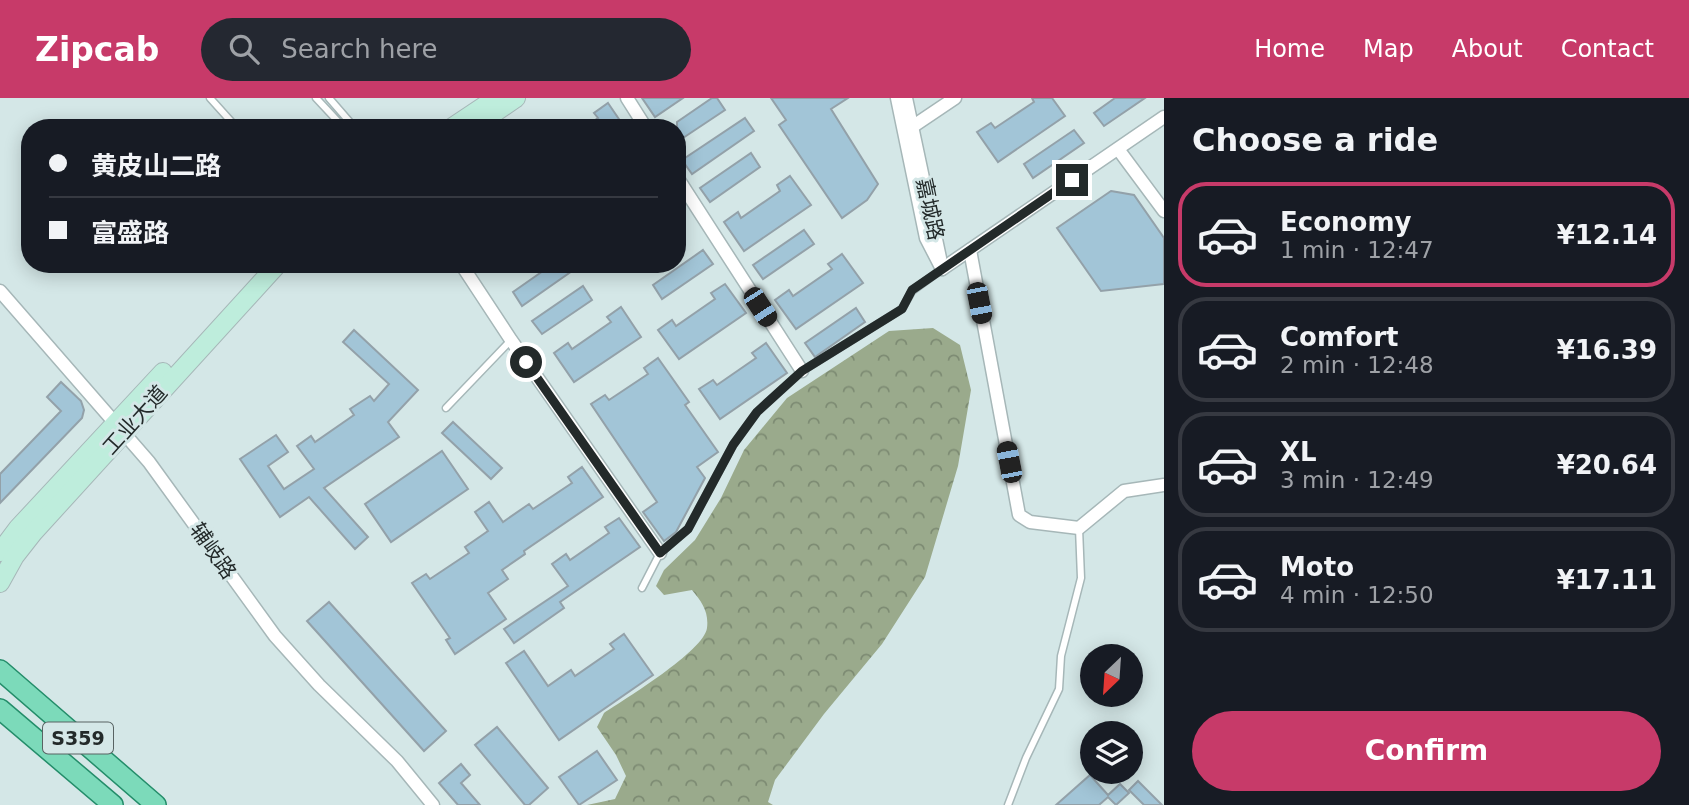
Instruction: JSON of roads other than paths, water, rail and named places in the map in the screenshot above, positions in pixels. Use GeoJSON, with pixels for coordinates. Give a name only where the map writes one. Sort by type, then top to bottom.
{"type":"FeatureCollection","features":[{"type":"Feature","properties":{"kind":"main road","name":"S359"},"geometry":{"type":"LineString","coordinates":[[0,670],[156,805]]}},
{"type":"Feature","properties":{"kind":"main road","name":"S359"},"geometry":{"type":"LineString","coordinates":[[0,709],[113,805]]}},
{"type":"Feature","properties":{"kind":"main road"},"geometry":{"type":"LineString","coordinates":[[0,716],[19,725]]}},
{"type":"Feature","properties":{"kind":"street"},"geometry":{"type":"LineString","coordinates":[[464,119],[496,98]]}},
{"type":"Feature","properties":{"kind":"street"},"geometry":{"type":"LineString","coordinates":[[485,119],[516,98]]}},
{"type":"Feature","properties":{"kind":"street"},"geometry":{"type":"LineString","coordinates":[[627,98],[640,119]]}},
{"type":"Feature","properties":{"kind":"street","name":"嘉城路"},"geometry":{"type":"LineString","coordinates":[[897,98],[934,227],[942,269]]}},
{"type":"Feature","properties":{"kind":"street","name":"嘉城路"},"geometry":{"type":"LineString","coordinates":[[906,98],[907,131]]}},
{"type":"Feature","properties":{"kind":"street"},"geometry":{"type":"LineString","coordinates":[[907,131],[955,98]]}},
{"type":"Feature","properties":{"kind":"street"},"geometry":{"type":"LineString","coordinates":[[942,269],[1164,117]]}},
{"type":"Feature","properties":{"kind":"street"},"geometry":{"type":"LineString","coordinates":[[1118,149],[1164,211]]}},
{"type":"Feature","properties":{"kind":"street"},"geometry":{"type":"LineString","coordinates":[[686,191],[802,371]]}},
{"type":"Feature","properties":{"kind":"street"},"geometry":{"type":"LineString","coordinates":[[970,250],[1019,515],[1030,523],[1079,528],[1124,491],[1164,485]]}},
{"type":"Feature","properties":{"kind":"street","name":"工业大道"},"geometry":{"type":"LineString","coordinates":[[0,583],[15,556],[33,533],[255,273]]}},
{"type":"Feature","properties":{"kind":"street","name":"工业大道"},"geometry":{"type":"LineString","coordinates":[[0,552],[18,528],[120,428],[269,273]]}},
{"type":"Feature","properties":{"kind":"street"},"geometry":{"type":"LineString","coordinates":[[467,273],[660,553]]}},
{"type":"Feature","properties":{"kind":"street","name":"辅岐路"},"geometry":{"type":"LineString","coordinates":[[0,291],[167,485],[275,636],[319,685],[397,761],[433,805]]}},
{"type":"Feature","properties":{"kind":"lane"},"geometry":{"type":"LineString","coordinates":[[210,98],[229,119]]}},
{"type":"Feature","properties":{"kind":"lane"},"geometry":{"type":"LineString","coordinates":[[316,98],[336,119]]}},
{"type":"Feature","properties":{"kind":"lane"},"geometry":{"type":"LineString","coordinates":[[329,98],[347,119]]}},
{"type":"Feature","properties":{"kind":"lane"},"geometry":{"type":"LineString","coordinates":[[642,589],[660,553],[688,529],[733,445],[757,412],[802,371],[902,309],[912,290],[942,269]]}},
{"type":"Feature","properties":{"kind":"lane"},"geometry":{"type":"LineString","coordinates":[[446,408],[511,340]]}},
{"type":"Feature","properties":{"kind":"lane"},"geometry":{"type":"LineString","coordinates":[[1008,805],[1026,758],[1059,688],[1061,656],[1081,578],[1079,528]]}}]}
